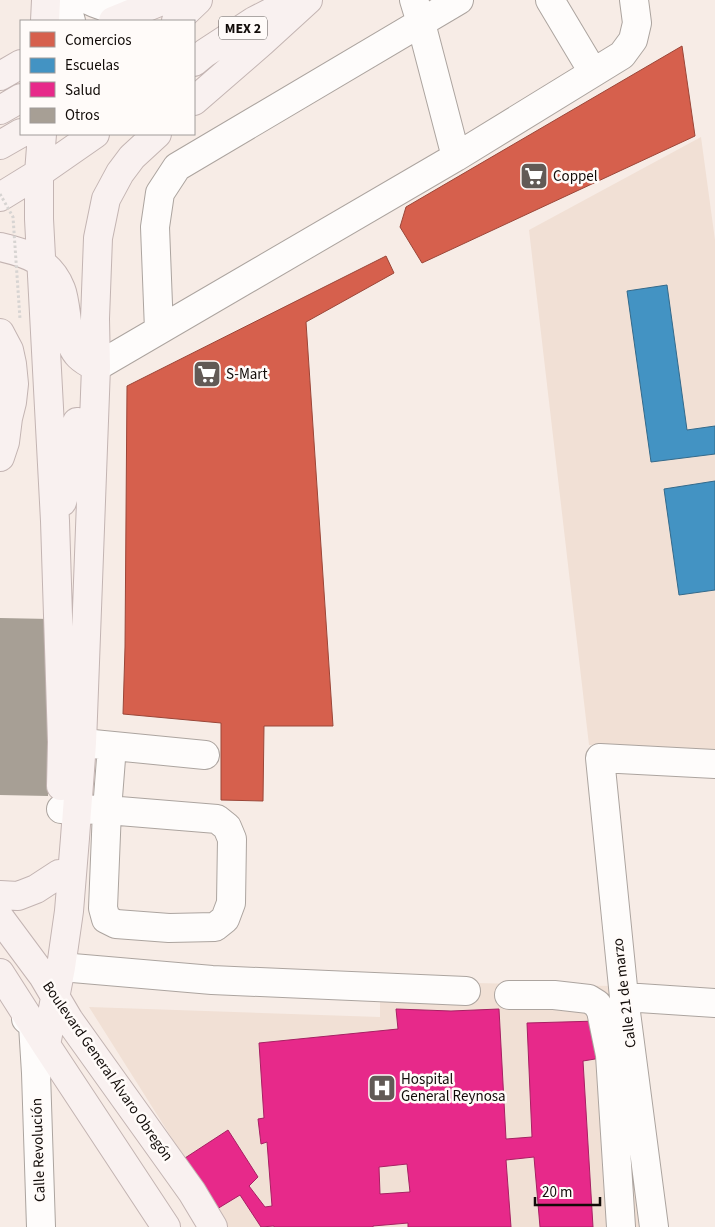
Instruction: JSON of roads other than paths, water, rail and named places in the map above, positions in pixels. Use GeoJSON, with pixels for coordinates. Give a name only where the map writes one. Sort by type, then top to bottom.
{"type":"FeatureCollection","features":[{"type":"Feature","properties":{"kind":"main road"},"geometry":{"type":"LineString","coordinates":[[44,20],[46,0]]}},
{"type":"Feature","properties":{"kind":"main road"},"geometry":{"type":"LineString","coordinates":[[177,20],[198,0]]}},
{"type":"Feature","properties":{"kind":"main road","name":"MEX 2"},"geometry":{"type":"LineString","coordinates":[[195,61],[204,53],[254,21],[295,0]]}},
{"type":"Feature","properties":{"kind":"main road"},"geometry":{"type":"LineString","coordinates":[[195,100],[308,0]]}},
{"type":"Feature","properties":{"kind":"main road"},"geometry":{"type":"LineString","coordinates":[[115,20],[152,5]]}},
{"type":"Feature","properties":{"kind":"main road"},"geometry":{"type":"LineString","coordinates":[[0,76],[20,65]]}},
{"type":"Feature","properties":{"kind":"main road"},"geometry":{"type":"LineString","coordinates":[[0,110],[20,99]]}},
{"type":"Feature","properties":{"kind":"main road"},"geometry":{"type":"LineString","coordinates":[[0,145],[20,134]]}},
{"type":"Feature","properties":{"kind":"main road"},"geometry":{"type":"LineString","coordinates":[[42,135],[39,173],[39,219],[55,521],[72,742]]}},
{"type":"Feature","properties":{"kind":"main road"},"geometry":{"type":"LineString","coordinates":[[0,196],[39,173],[94,135]]}},
{"type":"Feature","properties":{"kind":"main road"},"geometry":{"type":"LineString","coordinates":[[39,1035],[69,911],[69,809],[96,367],[95,319],[98,238],[106,199],[120,173],[132,157],[156,135]]}},
{"type":"Feature","properties":{"kind":"main road"},"geometry":{"type":"LineString","coordinates":[[0,247],[19,251],[42,262],[52,274],[62,290],[73,347],[78,356],[96,367]]}},
{"type":"Feature","properties":{"kind":"main road"},"geometry":{"type":"LineString","coordinates":[[0,457],[5,442],[14,384],[9,350],[10,326]]}},
{"type":"Feature","properties":{"kind":"main road"},"geometry":{"type":"LineString","coordinates":[[55,521],[68,483],[74,450],[79,395],[96,367]]}},
{"type":"Feature","properties":{"kind":"main road"},"geometry":{"type":"LineString","coordinates":[[53,980],[59,874],[69,809]]}},
{"type":"Feature","properties":{"kind":"main road"},"geometry":{"type":"LineString","coordinates":[[0,895],[18,896],[59,874]]}},
{"type":"Feature","properties":{"kind":"main road","name":"Boulevard General Álvaro Obregón"},"geometry":{"type":"LineString","coordinates":[[0,918],[53,980],[69,1020],[192,1192],[213,1227]]}},
{"type":"Feature","properties":{"kind":"main road"},"geometry":{"type":"LineString","coordinates":[[0,973],[166,1227]]}},
{"type":"Feature","properties":{"kind":"street"},"geometry":{"type":"LineString","coordinates":[[65,0],[71,20]]}},
{"type":"Feature","properties":{"kind":"street"},"geometry":{"type":"LineString","coordinates":[[88,0],[98,5],[119,10],[152,5]]}},
{"type":"Feature","properties":{"kind":"street"},"geometry":{"type":"LineString","coordinates":[[159,330],[155,227],[160,193],[177,167],[418,12],[459,0]]}},
{"type":"Feature","properties":{"kind":"street"},"geometry":{"type":"LineString","coordinates":[[550,0],[593,72]]}},
{"type":"Feature","properties":{"kind":"street"},"geometry":{"type":"LineString","coordinates":[[96,367],[456,157],[622,55],[633,40],[636,12],[622,0]]}},
{"type":"Feature","properties":{"kind":"street"},"geometry":{"type":"LineString","coordinates":[[418,12],[456,157]]}},
{"type":"Feature","properties":{"kind":"street"},"geometry":{"type":"LineString","coordinates":[[72,742],[205,755]]}},
{"type":"Feature","properties":{"kind":"street"},"geometry":{"type":"LineString","coordinates":[[69,809],[107,810],[217,819],[227,827],[232,839],[231,903],[226,919],[215,927],[170,928],[116,924],[106,919],[103,908],[107,810],[112,746]]}},
{"type":"Feature","properties":{"kind":"street","name":"Calle 21 de marzo"},"geometry":{"type":"LineString","coordinates":[[654,1227],[624,997],[600,758],[715,764]]}},
{"type":"Feature","properties":{"kind":"street"},"geometry":{"type":"LineString","coordinates":[[53,980],[212,980],[466,991]]}},
{"type":"Feature","properties":{"kind":"street"},"geometry":{"type":"LineString","coordinates":[[509,995],[554,994],[589,999],[597,1004],[601,1011],[610,1055],[622,1227]]}},
{"type":"Feature","properties":{"kind":"street"},"geometry":{"type":"LineString","coordinates":[[0,996],[39,1035]]}},
{"type":"Feature","properties":{"kind":"street"},"geometry":{"type":"LineString","coordinates":[[624,997],[715,1003]]}},
{"type":"Feature","properties":{"kind":"street","name":"Calle Revolución"},"geometry":{"type":"LineString","coordinates":[[39,1035],[36,1073],[40,1227]]}},
{"type":"Feature","properties":{"kind":"place","name":"Coppel"},"geometry":{"type":"Point","coordinates":[534,176]}},
{"type":"Feature","properties":{"kind":"place","name":"S-Mart"},"geometry":{"type":"Point","coordinates":[207,374]}},
{"type":"Feature","properties":{"kind":"place","name":"Hospital General Reynosa"},"geometry":{"type":"Point","coordinates":[382,1088]}}]}
